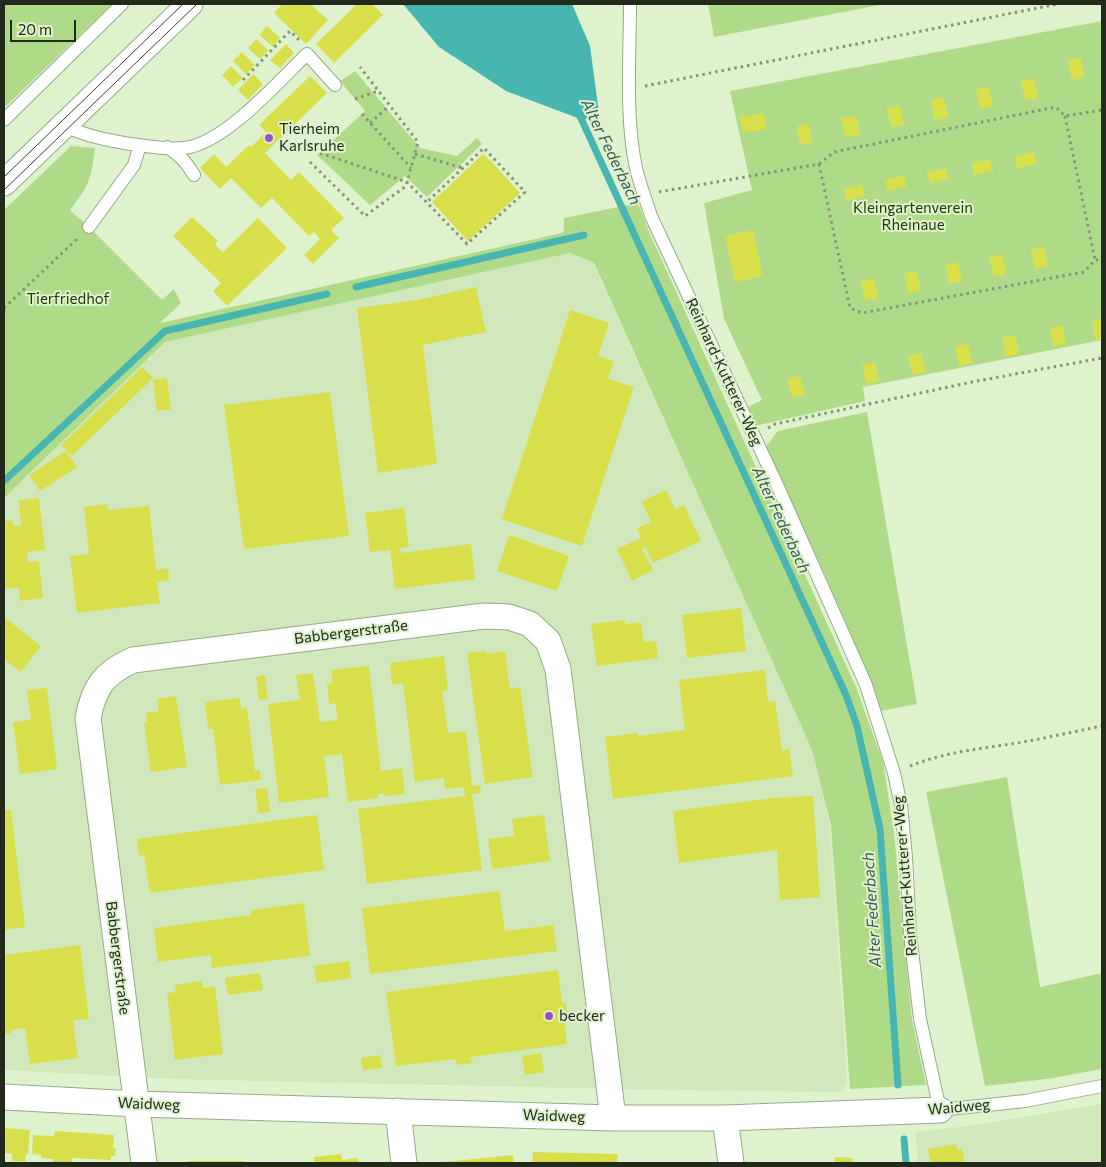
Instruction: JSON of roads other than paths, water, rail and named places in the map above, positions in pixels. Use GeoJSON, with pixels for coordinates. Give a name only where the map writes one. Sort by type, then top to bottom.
{"type":"FeatureCollection","features":[{"type":"Feature","properties":{"kind":"street"},"geometry":{"type":"LineString","coordinates":[[4,183],[190,4]]}},
{"type":"Feature","properties":{"kind":"street","name":"Babbergerstraße"},"geometry":{"type":"LineString","coordinates":[[144,1163],[88,718],[92,699],[101,682],[109,673],[133,660],[484,616],[509,617],[530,624],[548,641],[558,669],[614,1118]]}},
{"type":"Feature","properties":{"kind":"street","name":"Waidweg"},"geometry":{"type":"LineString","coordinates":[[4,1097],[137,1104],[398,1110],[614,1118],[725,1118],[940,1110]]}},
{"type":"Feature","properties":{"kind":"street"},"geometry":{"type":"LineString","coordinates":[[398,1110],[404,1163]]}},
{"type":"Feature","properties":{"kind":"street"},"geometry":{"type":"LineString","coordinates":[[725,1118],[731,1163]]}},
{"type":"Feature","properties":{"kind":"lane"},"geometry":{"type":"LineString","coordinates":[[4,120],[122,4]]}},
{"type":"Feature","properties":{"kind":"lane","name":"Reinhard-Kutterer-Weg"},"geometry":{"type":"LineString","coordinates":[[630,4],[629,111],[636,167],[651,216],[778,487],[866,685],[894,773],[901,805],[910,932],[920,1019],[940,1110]]}},
{"type":"Feature","properties":{"kind":"lane"},"geometry":{"type":"LineString","coordinates":[[64,125],[105,139],[140,145],[184,148],[200,144],[217,136],[244,114],[307,54],[336,85]]}},
{"type":"Feature","properties":{"kind":"lane"},"geometry":{"type":"LineString","coordinates":[[89,227],[134,165],[140,145]]}},
{"type":"Feature","properties":{"kind":"lane"},"geometry":{"type":"LineString","coordinates":[[167,147],[187,163],[194,175]]}},
{"type":"Feature","properties":{"kind":"lane","name":"Waidweg"},"geometry":{"type":"LineString","coordinates":[[940,1110],[1025,1101],[1102,1086]]}},
{"type":"Feature","properties":{"kind":"water"},"geometry":{"type":"Polygon","coordinates":[[[403,4],[572,4],[590,46],[599,113],[583,120],[506,91],[439,47],[403,4]]]}},
{"type":"Feature","properties":{"kind":"waterway","name":"Alter Federbach"},"geometry":{"type":"LineString","coordinates":[[579,114],[846,695],[857,726],[880,829],[898,1085]]}},
{"type":"Feature","properties":{"kind":"waterway"},"geometry":{"type":"LineString","coordinates":[[356,287],[584,235]]}},
{"type":"Feature","properties":{"kind":"waterway"},"geometry":{"type":"LineString","coordinates":[[4,481],[165,331],[327,294]]}},
{"type":"Feature","properties":{"kind":"waterway","name":"Alter Federbach"},"geometry":{"type":"LineString","coordinates":[[904,1139],[906,1163]]}},
{"type":"Feature","properties":{"kind":"tram line"},"geometry":{"type":"LineString","coordinates":[[4,177],[183,4]]}},
{"type":"Feature","properties":{"kind":"tram line"},"geometry":{"type":"LineString","coordinates":[[4,190],[197,4]]}},
{"type":"Feature","properties":{"kind":"place","name":"Tierheim Karlsruhe"},"geometry":{"type":"Point","coordinates":[269,138]}},
{"type":"Feature","properties":{"kind":"place","name":"becker"},"geometry":{"type":"Point","coordinates":[549,1016]}},
{"type":"Feature","properties":{"kind":"park label","name":"Kleingartenverein Rheinaue"},"geometry":{"type":"Point","coordinates":[913,216]}},
{"type":"Feature","properties":{"kind":"park label","name":"Tierfriedhof"},"geometry":{"type":"Point","coordinates":[68,299]}}]}
